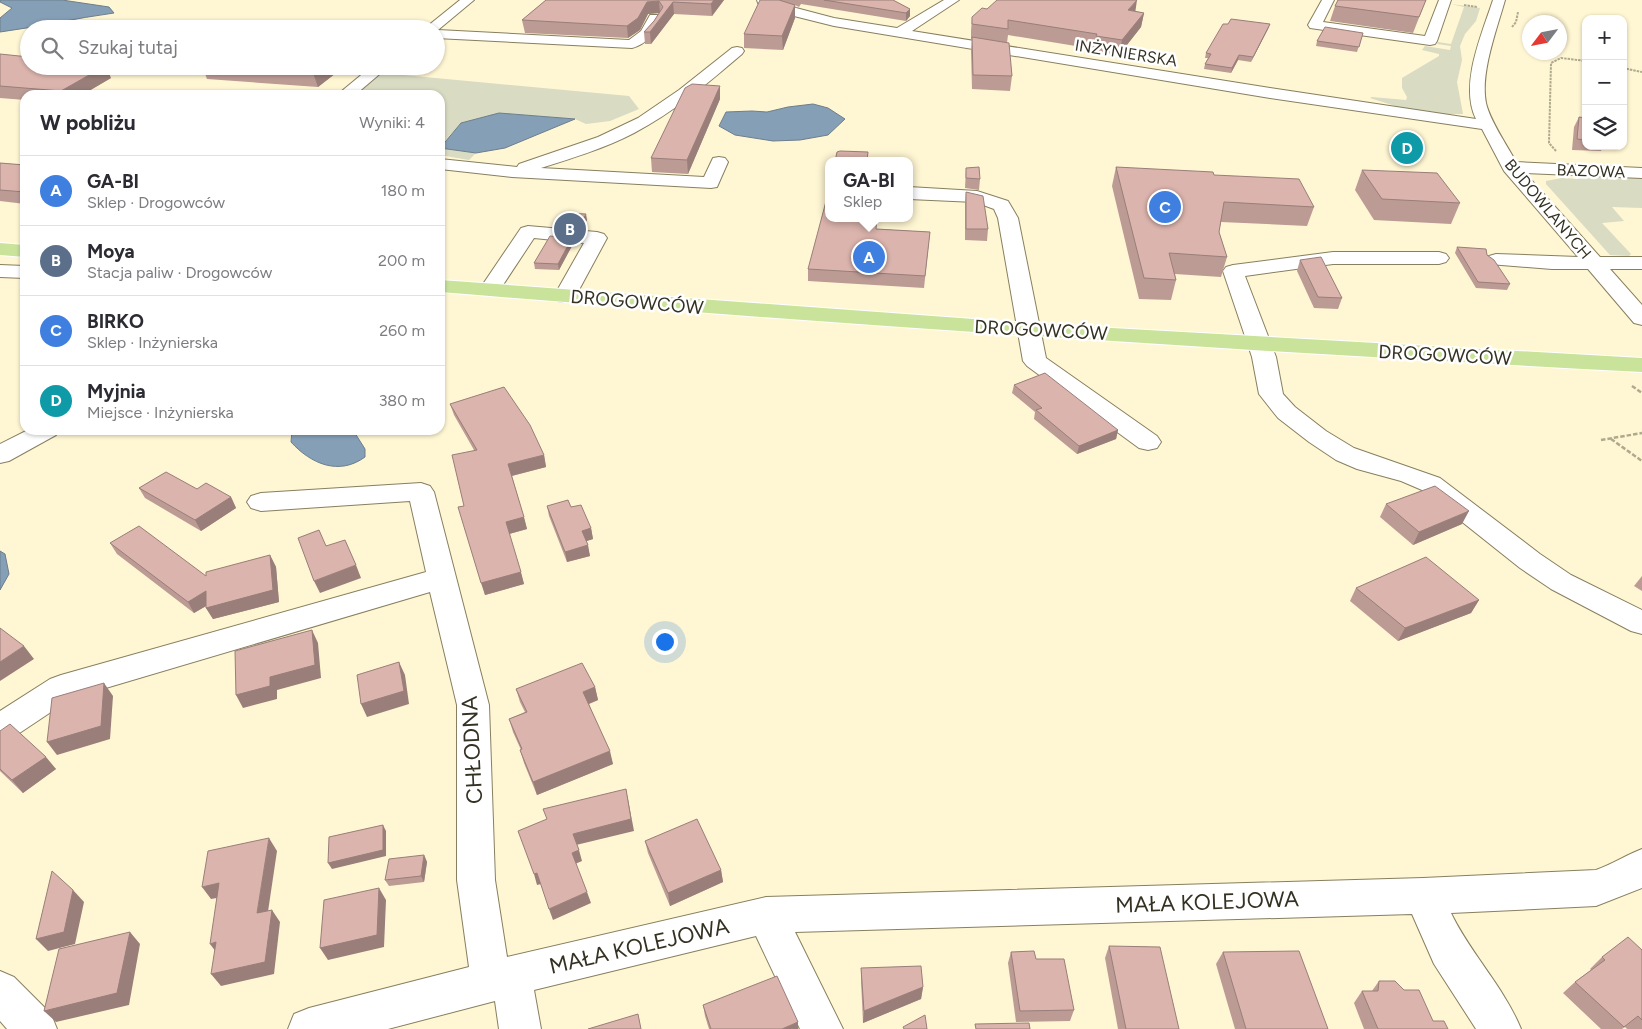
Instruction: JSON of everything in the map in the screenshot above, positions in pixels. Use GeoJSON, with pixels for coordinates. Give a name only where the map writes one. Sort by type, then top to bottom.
{"type":"FeatureCollection","features":[{"type":"Feature","properties":{"kind":"main road"},"geometry":{"type":"LineString","coordinates":[[0,249],[20,251]]}},
{"type":"Feature","properties":{"kind":"main road","name":"DROGOWCÓW"},"geometry":{"type":"LineString","coordinates":[[445,286],[856,319],[1642,365]]}},
{"type":"Feature","properties":{"kind":"street"},"geometry":{"type":"LineString","coordinates":[[442,20],[468,0]]}},
{"type":"Feature","properties":{"kind":"street","name":"INŻYNIERSKA"},"geometry":{"type":"LineString","coordinates":[[763,0],[834,22],[1270,94],[1487,125]]}},
{"type":"Feature","properties":{"kind":"street"},"geometry":{"type":"LineString","coordinates":[[898,33],[953,0]]}},
{"type":"Feature","properties":{"kind":"street"},"geometry":{"type":"LineString","coordinates":[[1328,0],[1315,25],[1430,41],[1446,0]]}},
{"type":"Feature","properties":{"kind":"street","name":"BUDOWLANYCH"},"geometry":{"type":"LineString","coordinates":[[1500,0],[1486,45],[1478,80],[1478,102],[1487,125],[1510,167],[1642,318]]}},
{"type":"Feature","properties":{"kind":"street"},"geometry":{"type":"LineString","coordinates":[[445,34],[632,44],[646,34],[655,18]]}},
{"type":"Feature","properties":{"kind":"street"},"geometry":{"type":"LineString","coordinates":[[452,34],[464,23]]}},
{"type":"Feature","properties":{"kind":"street"},"geometry":{"type":"LineString","coordinates":[[512,172],[592,145],[630,129],[687,92],[736,51]]}},
{"type":"Feature","properties":{"kind":"street"},"geometry":{"type":"LineString","coordinates":[[351,90],[371,75]]}},
{"type":"Feature","properties":{"kind":"street"},"geometry":{"type":"LineString","coordinates":[[445,165],[512,172],[711,183],[719,162]]}},
{"type":"Feature","properties":{"kind":"street","name":"BAZOWA"},"geometry":{"type":"LineString","coordinates":[[1510,167],[1642,173]]}},
{"type":"Feature","properties":{"kind":"street"},"geometry":{"type":"LineString","coordinates":[[913,193],[977,197],[1000,205],[1008,218],[1035,361],[1148,442]]}},
{"type":"Feature","properties":{"kind":"street"},"geometry":{"type":"LineString","coordinates":[[490,290],[528,232],[597,238],[566,296]]}},
{"type":"Feature","properties":{"kind":"street"},"geometry":{"type":"LineString","coordinates":[[1439,258],[1333,258],[1232,271],[1259,344],[1272,397],[1322,439],[1346,455],[1373,465],[1419,477],[1431,484],[1530,561],[1561,582],[1642,623]]}},
{"type":"Feature","properties":{"kind":"street"},"geometry":{"type":"LineString","coordinates":[[1496,260],[1593,263],[1642,262]]}},
{"type":"Feature","properties":{"kind":"street"},"geometry":{"type":"LineString","coordinates":[[0,271],[20,272]]}},
{"type":"Feature","properties":{"kind":"street"},"geometry":{"type":"LineString","coordinates":[[0,455],[38,435]]}},
{"type":"Feature","properties":{"kind":"street","name":"CHŁODNA"},"geometry":{"type":"LineString","coordinates":[[261,502],[421,492],[473,705],[476,880],[501,979]]}},
{"type":"Feature","properties":{"kind":"street"},"geometry":{"type":"LineString","coordinates":[[0,728],[61,688],[441,578]]}},
{"type":"Feature","properties":{"kind":"street","name":"MAŁA KOLEJOWA"},"geometry":{"type":"LineString","coordinates":[[308,1029],[501,979],[766,915],[1422,896],[1596,888],[1632,874],[1642,866]]}},
{"type":"Feature","properties":{"kind":"street"},"geometry":{"type":"LineString","coordinates":[[1422,896],[1448,950],[1500,1029]]}},
{"type":"Feature","properties":{"kind":"street"},"geometry":{"type":"LineString","coordinates":[[766,915],[822,1029]]}},
{"type":"Feature","properties":{"kind":"street"},"geometry":{"type":"LineString","coordinates":[[501,979],[520,1029]]}},
{"type":"Feature","properties":{"kind":"street"},"geometry":{"type":"LineString","coordinates":[[0,991],[36,1029]]}},
{"type":"Feature","properties":{"kind":"path"},"geometry":{"type":"LineString","coordinates":[[1507,28],[1514,18],[1516,9],[1518,11],[1516,22],[1511,28]]}},
{"type":"Feature","properties":{"kind":"path"},"geometry":{"type":"LineString","coordinates":[[1582,61],[1561,58],[1551,63],[1549,143],[1560,155],[1592,172]]}},
{"type":"Feature","properties":{"kind":"path"},"geometry":{"type":"LineString","coordinates":[[1627,69],[1642,72]]}},
{"type":"Feature","properties":{"kind":"path"},"geometry":{"type":"LineString","coordinates":[[1601,440],[1642,433]]}},
{"type":"Feature","properties":{"kind":"path"},"geometry":{"type":"LineString","coordinates":[[1611,438],[1642,461]]}},
{"type":"Feature","properties":{"kind":"green space"},"geometry":{"type":"Polygon","coordinates":[[[1451,4],[1480,8],[1476,21],[1465,34],[1460,46],[1462,60],[1457,82],[1463,114],[1444,115],[1414,112],[1370,98],[1406,100],[1407,97],[1402,88],[1402,78],[1439,56],[1439,54],[1422,50],[1425,46],[1450,50],[1451,46],[1437,44],[1438,42],[1451,44],[1464,7],[1451,4]]]}},
{"type":"Feature","properties":{"kind":"green space"},"geometry":{"type":"Polygon","coordinates":[[[379,75],[403,75],[629,96],[639,109],[610,121],[586,124],[575,119],[499,113],[461,123],[445,141],[445,90],[360,90],[379,75]]]}},
{"type":"Feature","properties":{"kind":"green space"},"geometry":{"type":"Polygon","coordinates":[[[445,149],[476,153],[469,160],[445,156],[445,149]]]}},
{"type":"Feature","properties":{"kind":"green space"},"geometry":{"type":"Polygon","coordinates":[[[1577,174],[1642,177],[1642,208],[1612,207],[1624,221],[1602,223],[1631,254],[1629,256],[1610,255],[1546,184],[1546,181],[1562,178],[1578,179],[1577,174]]]}},
{"type":"Feature","properties":{"kind":"water"},"geometry":{"type":"Polygon","coordinates":[[[0,0],[62,0],[109,7],[114,13],[72,20],[20,20],[20,29],[0,32],[0,18],[12,8],[0,2],[0,0]]]}},
{"type":"Feature","properties":{"kind":"water"},"geometry":{"type":"Polygon","coordinates":[[[813,104],[828,108],[845,119],[828,135],[800,140],[773,141],[735,135],[719,126],[726,112],[767,112],[813,104]]]}},
{"type":"Feature","properties":{"kind":"water"},"geometry":{"type":"Polygon","coordinates":[[[499,113],[575,119],[505,148],[476,153],[445,149],[445,142],[461,123],[499,113]]]}},
{"type":"Feature","properties":{"kind":"water"},"geometry":{"type":"Polygon","coordinates":[[[292,435],[356,435],[365,449],[365,457],[345,466],[326,465],[307,456],[291,442],[292,435]]]}},
{"type":"Feature","properties":{"kind":"water"},"geometry":{"type":"Polygon","coordinates":[[[0,551],[5,554],[9,574],[0,590],[0,551]]]}},
{"type":"Feature","properties":{"kind":"building"},"geometry":{"type":"Polygon","coordinates":[[[546,0],[714,0],[711,4],[673,2],[650,32],[644,32],[663,7],[659,1],[647,2],[638,18],[627,26],[522,20],[546,0]]]}},
{"type":"Feature","properties":{"kind":"building"},"geometry":{"type":"Polygon","coordinates":[[[760,0],[779,0],[795,5],[782,36],[744,34],[760,0]]]}},
{"type":"Feature","properties":{"kind":"building"},"geometry":{"type":"Polygon","coordinates":[[[824,0],[893,0],[910,9],[906,13],[824,0]]]}},
{"type":"Feature","properties":{"kind":"building"},"geometry":{"type":"Polygon","coordinates":[[[997,0],[1137,0],[1128,10],[1144,13],[1122,40],[1096,36],[1097,34],[1008,20],[1008,29],[972,24],[972,17],[982,8],[987,9],[997,0]]]}},
{"type":"Feature","properties":{"kind":"building"},"geometry":{"type":"Polygon","coordinates":[[[1338,0],[1426,0],[1419,17],[1335,6],[1338,0]]]}},
{"type":"Feature","properties":{"kind":"building"},"geometry":{"type":"Polygon","coordinates":[[[1231,19],[1270,24],[1253,57],[1239,55],[1232,68],[1205,64],[1211,54],[1206,53],[1223,24],[1228,24],[1231,19]]]}},
{"type":"Feature","properties":{"kind":"building"},"geometry":{"type":"Polygon","coordinates":[[[1325,27],[1363,33],[1359,47],[1317,41],[1325,27]]]}},
{"type":"Feature","properties":{"kind":"building"},"geometry":{"type":"Polygon","coordinates":[[[972,37],[1009,43],[1012,76],[973,75],[972,37]]]}},
{"type":"Feature","properties":{"kind":"building"},"geometry":{"type":"Polygon","coordinates":[[[0,54],[20,56],[20,75],[89,75],[63,90],[0,86],[0,54]]]}},
{"type":"Feature","properties":{"kind":"building"},"geometry":{"type":"Polygon","coordinates":[[[692,84],[720,86],[687,160],[651,158],[685,88],[692,84]]]}},
{"type":"Feature","properties":{"kind":"building"},"geometry":{"type":"Polygon","coordinates":[[[1579,117],[1582,117],[1582,140],[1577,139],[1579,117]]]}},
{"type":"Feature","properties":{"kind":"building"},"geometry":{"type":"Polygon","coordinates":[[[837,152],[868,152],[867,157],[836,157],[837,152]]]}},
{"type":"Feature","properties":{"kind":"building"},"geometry":{"type":"Polygon","coordinates":[[[0,163],[20,165],[20,192],[0,190],[0,163]]]}},
{"type":"Feature","properties":{"kind":"building"},"geometry":{"type":"Polygon","coordinates":[[[979,167],[980,179],[966,178],[966,168],[979,167]]]}},
{"type":"Feature","properties":{"kind":"building"},"geometry":{"type":"Polygon","coordinates":[[[1116,167],[1213,172],[1214,175],[1299,179],[1314,207],[1224,202],[1219,232],[1227,257],[1169,253],[1176,280],[1144,278],[1116,167]]]}},
{"type":"Feature","properties":{"kind":"building"},"geometry":{"type":"Polygon","coordinates":[[[1362,170],[1437,173],[1460,203],[1382,199],[1362,170]]]}},
{"type":"Feature","properties":{"kind":"building"},"geometry":{"type":"Polygon","coordinates":[[[966,192],[983,196],[988,229],[966,229],[966,192]]]}},
{"type":"Feature","properties":{"kind":"building"},"geometry":{"type":"Polygon","coordinates":[[[825,205],[825,222],[877,222],[876,229],[930,232],[925,276],[808,269],[825,205]]]}},
{"type":"Feature","properties":{"kind":"building"},"geometry":{"type":"Polygon","coordinates":[[[563,213],[586,214],[581,223],[558,221],[563,213]]]}},
{"type":"Feature","properties":{"kind":"building"},"geometry":{"type":"Polygon","coordinates":[[[550,236],[572,238],[558,264],[534,263],[550,236]]]}},
{"type":"Feature","properties":{"kind":"building"},"geometry":{"type":"Polygon","coordinates":[[[1457,247],[1486,249],[1487,255],[1494,260],[1510,284],[1478,282],[1457,247]]]}},
{"type":"Feature","properties":{"kind":"building"},"geometry":{"type":"Polygon","coordinates":[[[1321,257],[1342,298],[1318,297],[1300,260],[1321,257]]]}},
{"type":"Feature","properties":{"kind":"building"},"geometry":{"type":"Polygon","coordinates":[[[1045,373],[1118,430],[1079,446],[1036,410],[1042,408],[1014,385],[1045,373]]]}},
{"type":"Feature","properties":{"kind":"building"},"geometry":{"type":"Polygon","coordinates":[[[504,387],[530,425],[544,455],[508,464],[524,517],[506,522],[521,572],[481,583],[458,507],[464,506],[452,455],[477,450],[450,404],[504,387]]]}},
{"type":"Feature","properties":{"kind":"building"},"geometry":{"type":"Polygon","coordinates":[[[166,472],[197,489],[206,483],[231,497],[195,520],[139,488],[166,472]]]}},
{"type":"Feature","properties":{"kind":"building"},"geometry":{"type":"Polygon","coordinates":[[[1435,486],[1469,511],[1419,532],[1386,504],[1435,486]]]}},
{"type":"Feature","properties":{"kind":"building"},"geometry":{"type":"Polygon","coordinates":[[[568,500],[571,507],[581,505],[591,528],[582,531],[588,545],[565,552],[547,506],[568,500]]]}},
{"type":"Feature","properties":{"kind":"building"},"geometry":{"type":"Polygon","coordinates":[[[139,526],[206,576],[206,572],[270,555],[273,590],[206,608],[206,591],[188,602],[110,543],[139,526]]]}},
{"type":"Feature","properties":{"kind":"building"},"geometry":{"type":"Polygon","coordinates":[[[319,530],[326,546],[345,540],[356,565],[314,581],[298,538],[319,530]]]}},
{"type":"Feature","properties":{"kind":"building"},"geometry":{"type":"Polygon","coordinates":[[[1426,557],[1479,600],[1405,628],[1356,588],[1426,557]]]}},
{"type":"Feature","properties":{"kind":"building"},"geometry":{"type":"Polygon","coordinates":[[[0,628],[24,646],[0,662],[0,628]]]}},
{"type":"Feature","properties":{"kind":"building"},"geometry":{"type":"Polygon","coordinates":[[[312,630],[315,665],[270,677],[270,686],[236,695],[235,651],[312,630]]]}},
{"type":"Feature","properties":{"kind":"building"},"geometry":{"type":"Polygon","coordinates":[[[399,662],[404,691],[361,704],[357,675],[399,662]]]}},
{"type":"Feature","properties":{"kind":"building"},"geometry":{"type":"Polygon","coordinates":[[[582,663],[595,687],[583,692],[610,751],[533,782],[509,719],[527,712],[516,689],[582,663]]]}},
{"type":"Feature","properties":{"kind":"building"},"geometry":{"type":"Polygon","coordinates":[[[104,683],[101,726],[47,742],[52,698],[104,683]]]}},
{"type":"Feature","properties":{"kind":"building"},"geometry":{"type":"Polygon","coordinates":[[[10,724],[46,757],[12,780],[0,769],[0,731],[10,724]]]}},
{"type":"Feature","properties":{"kind":"building"},"geometry":{"type":"Polygon","coordinates":[[[626,789],[631,819],[573,834],[579,850],[572,853],[587,892],[549,909],[537,873],[534,874],[518,831],[547,819],[543,809],[626,789]]]}},
{"type":"Feature","properties":{"kind":"building"},"geometry":{"type":"Polygon","coordinates":[[[697,819],[721,870],[668,893],[645,841],[697,819]]]}},
{"type":"Feature","properties":{"kind":"building"},"geometry":{"type":"Polygon","coordinates":[[[383,825],[383,850],[328,863],[329,837],[383,825]]]}},
{"type":"Feature","properties":{"kind":"building"},"geometry":{"type":"Polygon","coordinates":[[[269,838],[257,913],[272,910],[265,962],[211,974],[216,942],[210,944],[219,883],[202,887],[208,851],[269,838]]]}},
{"type":"Feature","properties":{"kind":"building"},"geometry":{"type":"Polygon","coordinates":[[[424,855],[421,876],[385,880],[389,859],[424,855]]]}},
{"type":"Feature","properties":{"kind":"building"},"geometry":{"type":"Polygon","coordinates":[[[52,871],[73,890],[64,932],[36,939],[52,871]]]}},
{"type":"Feature","properties":{"kind":"building"},"geometry":{"type":"Polygon","coordinates":[[[379,888],[377,935],[320,948],[324,900],[379,888]]]}},
{"type":"Feature","properties":{"kind":"building"},"geometry":{"type":"Polygon","coordinates":[[[130,932],[117,993],[44,1011],[59,949],[130,932]]]}},
{"type":"Feature","properties":{"kind":"building"},"geometry":{"type":"Polygon","coordinates":[[[1628,937],[1642,950],[1642,1020],[1638,1016],[1624,1027],[1575,982],[1605,960],[1602,957],[1628,937]]]}},
{"type":"Feature","properties":{"kind":"building"},"geometry":{"type":"Polygon","coordinates":[[[1109,946],[1160,947],[1179,1029],[1126,1029],[1109,946]]]}},
{"type":"Feature","properties":{"kind":"building"},"geometry":{"type":"Polygon","coordinates":[[[1034,951],[1036,959],[1064,959],[1074,1010],[1020,1011],[1011,952],[1034,951]]]}},
{"type":"Feature","properties":{"kind":"building"},"geometry":{"type":"Polygon","coordinates":[[[1299,951],[1328,1029],[1246,1029],[1223,952],[1299,951]]]}},
{"type":"Feature","properties":{"kind":"building"},"geometry":{"type":"Polygon","coordinates":[[[921,966],[923,987],[864,1011],[861,968],[921,966]]]}},
{"type":"Feature","properties":{"kind":"building"},"geometry":{"type":"Polygon","coordinates":[[[777,976],[798,1022],[782,1029],[711,1029],[703,1005],[777,976]]]}},
{"type":"Feature","properties":{"kind":"building"},"geometry":{"type":"Polygon","coordinates":[[[1379,981],[1395,981],[1404,990],[1419,990],[1433,1021],[1444,1021],[1448,1029],[1378,1029],[1362,991],[1378,991],[1379,981]]]}},
{"type":"Feature","properties":{"kind":"building"},"geometry":{"type":"Polygon","coordinates":[[[638,1014],[641,1029],[588,1029],[638,1014]]]}},
{"type":"Feature","properties":{"kind":"building"},"geometry":{"type":"Polygon","coordinates":[[[925,1015],[927,1029],[904,1029],[903,1027],[925,1015]]]}},
{"type":"Feature","properties":{"kind":"building"},"geometry":{"type":"Polygon","coordinates":[[[1029,1023],[1030,1029],[976,1029],[975,1024],[1029,1023]]]}},
{"type":"Feature","properties":{"kind":"place","name":"Myjnia"},"geometry":{"type":"Point","coordinates":[1407,148]}},
{"type":"Feature","properties":{"kind":"place","name":"BIRKO"},"geometry":{"type":"Point","coordinates":[1165,207]}},
{"type":"Feature","properties":{"kind":"place","name":"Moya"},"geometry":{"type":"Point","coordinates":[570,229]}},
{"type":"Feature","properties":{"kind":"place","name":"GA-BI"},"geometry":{"type":"Point","coordinates":[869,257]}}]}
